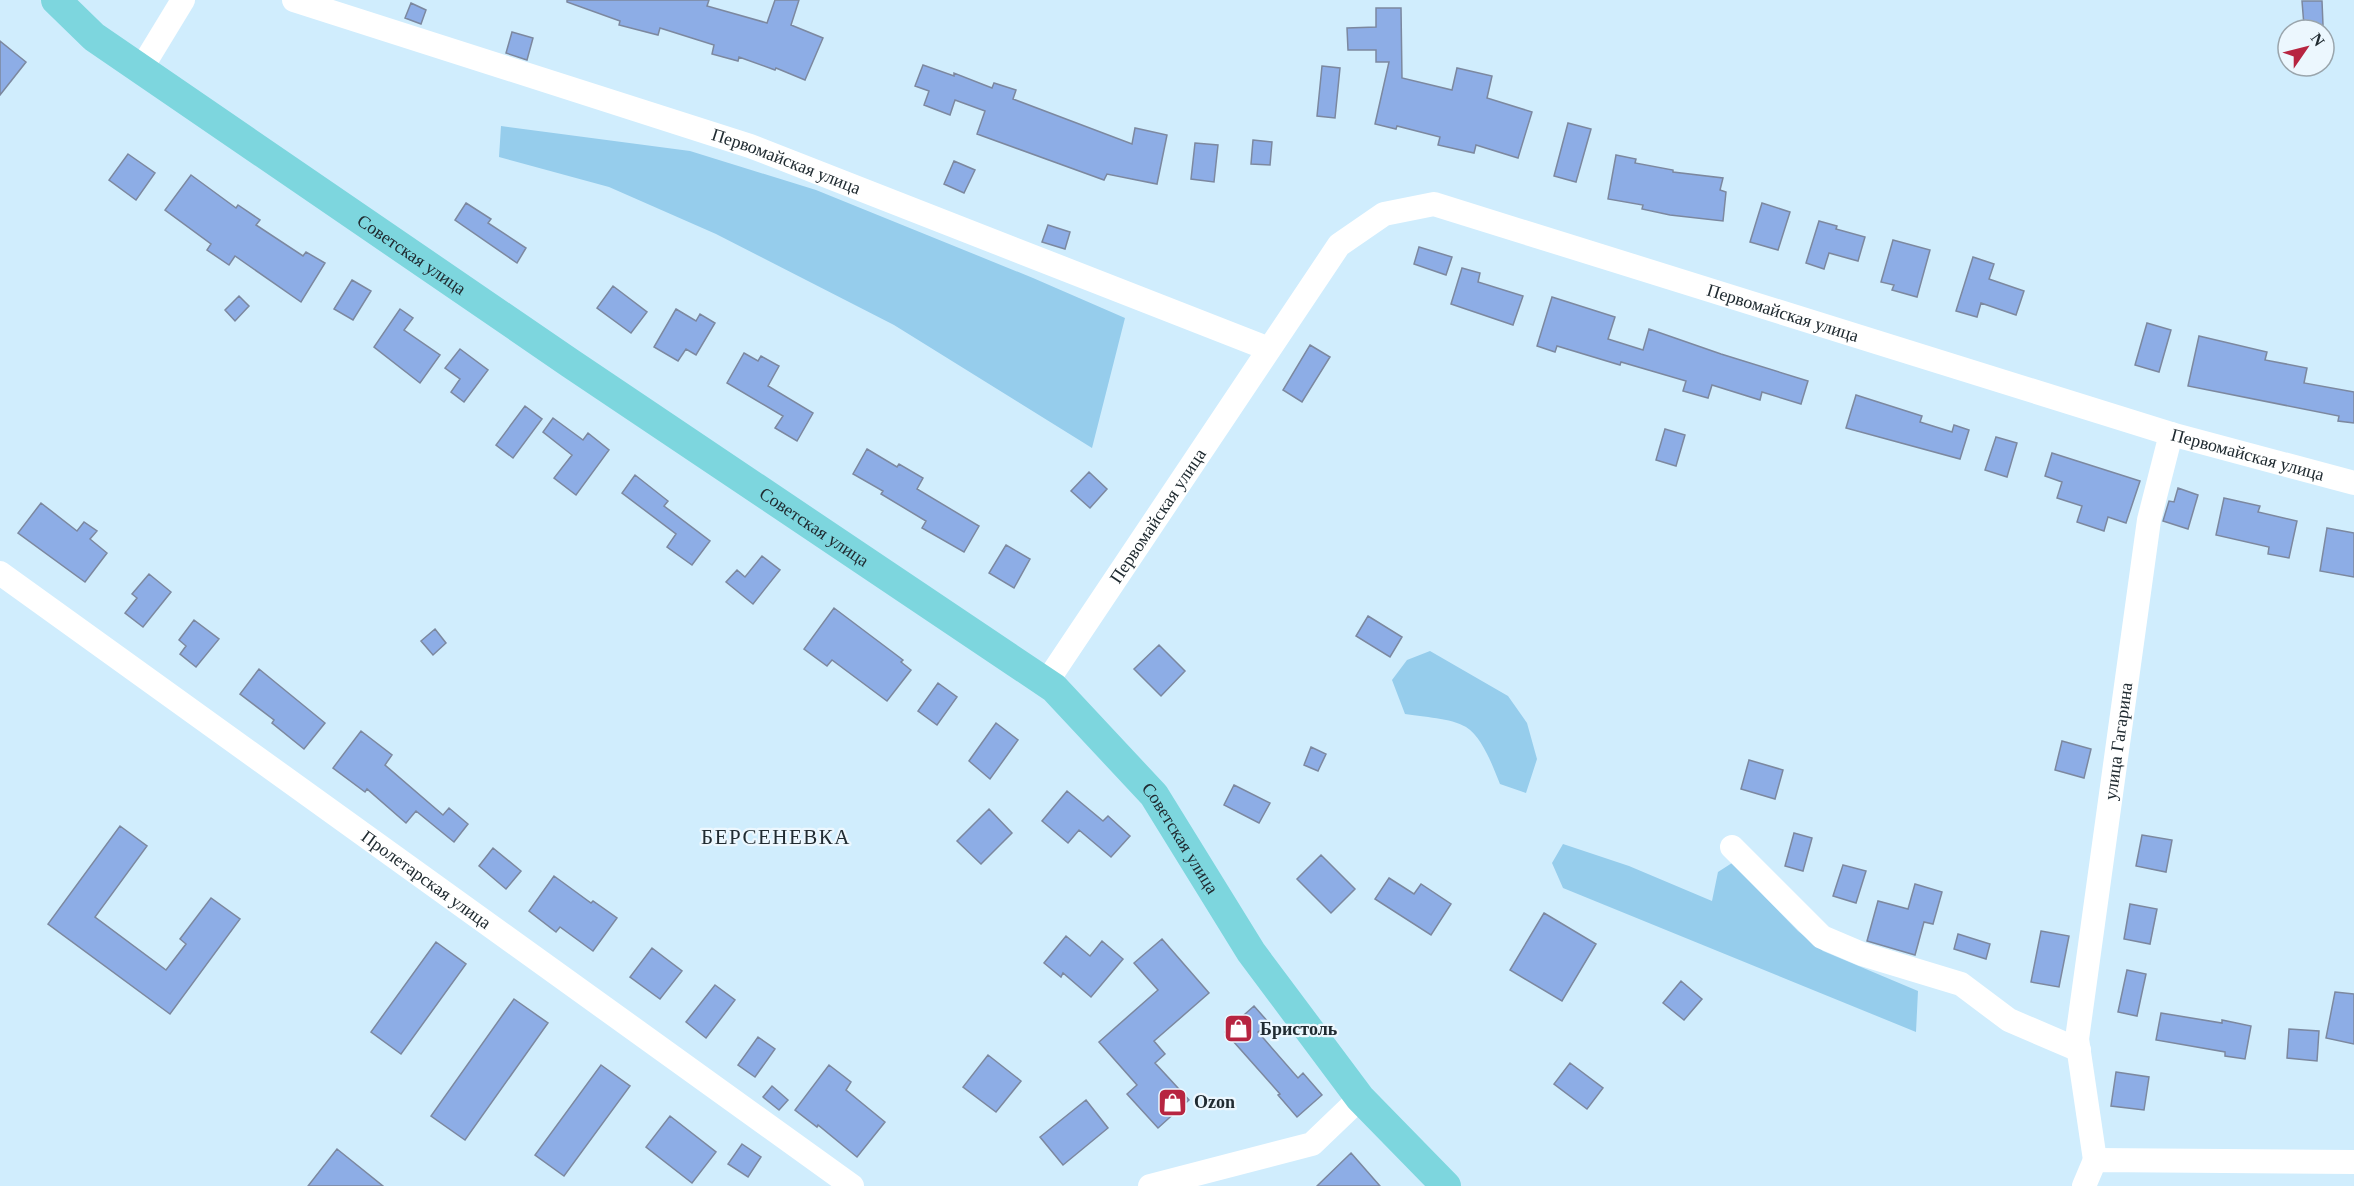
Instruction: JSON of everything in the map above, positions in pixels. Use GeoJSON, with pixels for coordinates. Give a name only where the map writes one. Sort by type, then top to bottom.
{"type":"FeatureCollection","features":[{"type":"Feature","properties":{"kind":"main road","name":"Советская улица"},"geometry":{"type":"LineString","coordinates":[[56,0],[94,37],[580,370],[1054,688],[1154,795],[1251,952],[1360,1098],[1446,1186]]}},
{"type":"Feature","properties":{"kind":"street"},"geometry":{"type":"LineString","coordinates":[[141,69],[183,0]]}},
{"type":"Feature","properties":{"kind":"street","name":"Первомайская улица"},"geometry":{"type":"LineString","coordinates":[[294,0],[750,146],[1269,349]]}},
{"type":"Feature","properties":{"kind":"street","name":"Первомайская улица"},"geometry":{"type":"LineString","coordinates":[[1046,683],[1339,245],[1384,214],[1434,204],[2171,434],[2354,483]]}},
{"type":"Feature","properties":{"kind":"street","name":"улица Гагарина"},"geometry":{"type":"LineString","coordinates":[[2095,1160],[2077,1039],[2149,520],[2171,434]]}},
{"type":"Feature","properties":{"kind":"street","name":"Пролетарская улица"},"geometry":{"type":"LineString","coordinates":[[0,573],[852,1186]]}},
{"type":"Feature","properties":{"kind":"street"},"geometry":{"type":"LineString","coordinates":[[1732,847],[1822,937],[1862,954],[1960,984],[2009,1020],[2079,1050]]}},
{"type":"Feature","properties":{"kind":"street"},"geometry":{"type":"LineString","coordinates":[[1150,1186],[1312,1144],[1360,1098]]}},
{"type":"Feature","properties":{"kind":"street"},"geometry":{"type":"LineString","coordinates":[[2084,1186],[2095,1160],[2354,1162]]}},
{"type":"Feature","properties":{"kind":"shaded area"},"geometry":{"type":"Polygon","coordinates":[[[501,126],[690,151],[816,190],[1125,318],[1092,448],[894,325],[716,234],[609,187],[499,157],[501,126]]]}},
{"type":"Feature","properties":{"kind":"shaded area"},"geometry":{"type":"Polygon","coordinates":[[[1430,651],[1508,696],[1527,723],[1537,759],[1526,793],[1500,784],[1491,761],[1478,738],[1466,727],[1445,720],[1405,714],[1392,680],[1407,660],[1430,651]]]}},
{"type":"Feature","properties":{"kind":"shaded area"},"geometry":{"type":"Polygon","coordinates":[[[1563,844],[1629,866],[1712,901],[1718,872],[1732,863],[1798,931],[1823,951],[1918,991],[1916,1032],[1563,888],[1552,863],[1563,844]]]}},
{"type":"Feature","properties":{"kind":"building"},"geometry":{"type":"Polygon","coordinates":[[[567,0],[709,0],[707,6],[767,23],[775,0],[799,0],[791,25],[823,38],[805,80],[739,57],[738,61],[712,54],[714,45],[660,28],[658,35],[619,25],[620,21],[567,2],[567,0]]]}},
{"type":"Feature","properties":{"kind":"building"},"geometry":{"type":"Polygon","coordinates":[[[2302,1],[2322,1],[2323,18],[2303,18],[2302,1]]]}},
{"type":"Feature","properties":{"kind":"building"},"geometry":{"type":"Polygon","coordinates":[[[411,3],[426,10],[421,24],[405,18],[411,3]]]}},
{"type":"Feature","properties":{"kind":"building"},"geometry":{"type":"Polygon","coordinates":[[[1376,8],[1401,8],[1402,78],[1452,90],[1457,68],[1492,76],[1487,98],[1532,112],[1518,158],[1476,145],[1474,153],[1438,145],[1440,137],[1397,126],[1396,129],[1375,124],[1389,62],[1376,62],[1376,50],[1348,50],[1347,28],[1376,27],[1376,8]]]}},
{"type":"Feature","properties":{"kind":"building"},"geometry":{"type":"Polygon","coordinates":[[[512,32],[533,38],[527,60],[506,53],[512,32]]]}},
{"type":"Feature","properties":{"kind":"building"},"geometry":{"type":"Polygon","coordinates":[[[0,41],[26,62],[0,95],[0,41]]]}},
{"type":"Feature","properties":{"kind":"building"},"geometry":{"type":"Polygon","coordinates":[[[923,65],[954,76],[954,73],[992,88],[994,83],[1016,90],[1013,99],[1132,144],[1135,128],[1167,135],[1157,184],[1107,174],[1104,180],[977,134],[985,111],[955,100],[950,115],[924,105],[929,91],[915,86],[923,65]]]}},
{"type":"Feature","properties":{"kind":"building"},"geometry":{"type":"Polygon","coordinates":[[[1322,66],[1340,68],[1335,118],[1317,116],[1322,66]]]}},
{"type":"Feature","properties":{"kind":"building"},"geometry":{"type":"Polygon","coordinates":[[[1568,123],[1591,129],[1576,182],[1554,176],[1568,123]]]}},
{"type":"Feature","properties":{"kind":"building"},"geometry":{"type":"Polygon","coordinates":[[[1253,140],[1272,142],[1270,165],[1251,164],[1253,140]]]}},
{"type":"Feature","properties":{"kind":"building"},"geometry":{"type":"Polygon","coordinates":[[[1195,143],[1218,145],[1214,182],[1191,179],[1195,143]]]}},
{"type":"Feature","properties":{"kind":"building"},"geometry":{"type":"Polygon","coordinates":[[[128,154],[155,173],[136,200],[109,180],[128,154]]]}},
{"type":"Feature","properties":{"kind":"building"},"geometry":{"type":"Polygon","coordinates":[[[1616,155],[1636,159],[1635,163],[1673,170],[1673,172],[1723,178],[1720,190],[1726,192],[1723,221],[1670,215],[1642,209],[1643,205],[1608,199],[1616,155]]]}},
{"type":"Feature","properties":{"kind":"building"},"geometry":{"type":"Polygon","coordinates":[[[954,161],[975,170],[964,193],[944,184],[954,161]]]}},
{"type":"Feature","properties":{"kind":"building"},"geometry":{"type":"Polygon","coordinates":[[[191,175],[236,208],[238,205],[260,220],[256,225],[303,256],[306,252],[325,263],[301,302],[235,256],[229,265],[207,250],[211,244],[165,210],[191,175]]]}},
{"type":"Feature","properties":{"kind":"building"},"geometry":{"type":"Polygon","coordinates":[[[466,203],[491,219],[488,223],[526,248],[517,263],[455,220],[466,203]]]}},
{"type":"Feature","properties":{"kind":"building"},"geometry":{"type":"Polygon","coordinates":[[[1762,203],[1790,212],[1778,250],[1750,242],[1762,203]]]}},
{"type":"Feature","properties":{"kind":"building"},"geometry":{"type":"Polygon","coordinates":[[[1819,221],[1837,226],[1836,229],[1865,237],[1858,261],[1829,253],[1824,269],[1806,263],[1819,221]]]}},
{"type":"Feature","properties":{"kind":"building"},"geometry":{"type":"Polygon","coordinates":[[[1048,225],[1070,232],[1065,249],[1042,242],[1048,225]]]}},
{"type":"Feature","properties":{"kind":"building"},"geometry":{"type":"Polygon","coordinates":[[[1893,240],[1930,250],[1917,297],[1892,290],[1894,285],[1881,282],[1893,240]]]}},
{"type":"Feature","properties":{"kind":"building"},"geometry":{"type":"Polygon","coordinates":[[[1419,247],[1452,257],[1446,275],[1414,264],[1419,247]]]}},
{"type":"Feature","properties":{"kind":"building"},"geometry":{"type":"Polygon","coordinates":[[[1973,257],[1994,264],[1989,279],[2024,291],[2016,315],[1981,303],[1977,317],[1956,311],[1973,257]]]}},
{"type":"Feature","properties":{"kind":"building"},"geometry":{"type":"Polygon","coordinates":[[[1462,268],[1480,273],[1478,282],[1523,296],[1513,325],[1451,304],[1462,268]]]}},
{"type":"Feature","properties":{"kind":"building"},"geometry":{"type":"Polygon","coordinates":[[[352,280],[371,291],[353,320],[334,309],[352,280]]]}},
{"type":"Feature","properties":{"kind":"building"},"geometry":{"type":"Polygon","coordinates":[[[613,286],[647,312],[631,333],[597,308],[613,286]]]}},
{"type":"Feature","properties":{"kind":"building"},"geometry":{"type":"Polygon","coordinates":[[[239,296],[249,306],[235,321],[225,310],[239,296]]]}},
{"type":"Feature","properties":{"kind":"building"},"geometry":{"type":"Polygon","coordinates":[[[1552,297],[1615,317],[1608,339],[1643,350],[1649,329],[1808,381],[1801,404],[1762,392],[1760,400],[1712,385],[1708,398],[1683,391],[1686,381],[1621,362],[1620,365],[1557,346],[1555,352],[1537,346],[1552,297]]]}},
{"type":"Feature","properties":{"kind":"building"},"geometry":{"type":"Polygon","coordinates":[[[400,309],[413,318],[404,330],[440,355],[420,383],[374,347],[400,309]]]}},
{"type":"Feature","properties":{"kind":"building"},"geometry":{"type":"Polygon","coordinates":[[[676,309],[696,321],[700,314],[715,323],[696,355],[686,349],[678,361],[654,347],[676,309]]]}},
{"type":"Feature","properties":{"kind":"building"},"geometry":{"type":"Polygon","coordinates":[[[2147,323],[2171,330],[2159,372],[2135,365],[2147,323]]]}},
{"type":"Feature","properties":{"kind":"building"},"geometry":{"type":"Polygon","coordinates":[[[2199,336],[2267,352],[2265,360],[2307,368],[2304,383],[2354,392],[2354,423],[2338,421],[2339,416],[2188,386],[2199,336]]]}},
{"type":"Feature","properties":{"kind":"building"},"geometry":{"type":"Polygon","coordinates":[[[1310,345],[1330,357],[1302,402],[1283,390],[1310,345]]]}},
{"type":"Feature","properties":{"kind":"building"},"geometry":{"type":"Polygon","coordinates":[[[460,349],[488,370],[464,402],[451,392],[460,379],[445,368],[460,349]]]}},
{"type":"Feature","properties":{"kind":"building"},"geometry":{"type":"Polygon","coordinates":[[[744,353],[758,361],[761,356],[779,366],[768,386],[813,413],[797,441],[775,428],[783,416],[727,383],[744,353]]]}},
{"type":"Feature","properties":{"kind":"building"},"geometry":{"type":"Polygon","coordinates":[[[1856,395],[1922,416],[1920,422],[1952,432],[1954,425],[1969,430],[1960,459],[1846,428],[1856,395]]]}},
{"type":"Feature","properties":{"kind":"building"},"geometry":{"type":"Polygon","coordinates":[[[525,406],[542,419],[513,458],[496,445],[525,406]]]}},
{"type":"Feature","properties":{"kind":"building"},"geometry":{"type":"Polygon","coordinates":[[[553,418],[583,440],[588,433],[609,450],[576,495],[554,478],[572,455],[543,432],[553,418]]]}},
{"type":"Feature","properties":{"kind":"building"},"geometry":{"type":"Polygon","coordinates":[[[1665,429],[1685,435],[1676,466],[1656,460],[1665,429]]]}},
{"type":"Feature","properties":{"kind":"building"},"geometry":{"type":"Polygon","coordinates":[[[1996,437],[2017,443],[2007,477],[1985,470],[1996,437]]]}},
{"type":"Feature","properties":{"kind":"building"},"geometry":{"type":"Polygon","coordinates":[[[867,449],[897,467],[899,464],[923,478],[917,489],[979,526],[964,552],[922,528],[926,521],[881,494],[883,491],[853,474],[867,449]]]}},
{"type":"Feature","properties":{"kind":"building"},"geometry":{"type":"Polygon","coordinates":[[[2052,453],[2140,481],[2126,523],[2108,517],[2104,531],[2077,522],[2082,506],[2057,498],[2062,482],[2045,476],[2052,453]]]}},
{"type":"Feature","properties":{"kind":"building"},"geometry":{"type":"Polygon","coordinates":[[[1089,472],[1107,489],[1090,508],[1071,491],[1089,472]]]}},
{"type":"Feature","properties":{"kind":"building"},"geometry":{"type":"Polygon","coordinates":[[[635,475],[668,501],[664,506],[710,541],[692,565],[667,547],[676,534],[622,493],[635,475]]]}},
{"type":"Feature","properties":{"kind":"building"},"geometry":{"type":"Polygon","coordinates":[[[2178,488],[2198,495],[2188,529],[2163,521],[2169,501],[2174,502],[2178,488]]]}},
{"type":"Feature","properties":{"kind":"building"},"geometry":{"type":"Polygon","coordinates":[[[2224,498],[2260,506],[2258,512],[2297,521],[2289,558],[2268,554],[2269,547],[2216,535],[2224,498]]]}},
{"type":"Feature","properties":{"kind":"building"},"geometry":{"type":"Polygon","coordinates":[[[41,503],[77,531],[84,522],[97,531],[90,539],[107,553],[85,582],[18,533],[41,503]]]}},
{"type":"Feature","properties":{"kind":"building"},"geometry":{"type":"Polygon","coordinates":[[[2327,528],[2354,533],[2354,577],[2320,571],[2327,528]]]}},
{"type":"Feature","properties":{"kind":"building"},"geometry":{"type":"Polygon","coordinates":[[[1006,545],[1030,559],[1014,588],[989,573],[1006,545]]]}},
{"type":"Feature","properties":{"kind":"building"},"geometry":{"type":"Polygon","coordinates":[[[762,556],[780,570],[753,604],[726,582],[737,570],[745,577],[762,556]]]}},
{"type":"Feature","properties":{"kind":"building"},"geometry":{"type":"Polygon","coordinates":[[[149,574],[171,592],[143,627],[125,613],[137,598],[132,594],[149,574]]]}},
{"type":"Feature","properties":{"kind":"building"},"geometry":{"type":"Polygon","coordinates":[[[834,608],[903,660],[901,662],[911,670],[887,701],[832,660],[827,666],[804,649],[834,608]]]}},
{"type":"Feature","properties":{"kind":"building"},"geometry":{"type":"Polygon","coordinates":[[[1368,616],[1402,637],[1390,657],[1356,636],[1368,616]]]}},
{"type":"Feature","properties":{"kind":"building"},"geometry":{"type":"Polygon","coordinates":[[[194,620],[219,639],[196,667],[180,654],[186,646],[179,640],[194,620]]]}},
{"type":"Feature","properties":{"kind":"building"},"geometry":{"type":"Polygon","coordinates":[[[435,629],[446,643],[433,655],[421,641],[435,629]]]}},
{"type":"Feature","properties":{"kind":"building"},"geometry":{"type":"Polygon","coordinates":[[[1159,645],[1185,671],[1161,696],[1134,669],[1159,645]]]}},
{"type":"Feature","properties":{"kind":"building"},"geometry":{"type":"Polygon","coordinates":[[[259,669],[325,723],[304,749],[272,723],[274,720],[240,694],[259,669]]]}},
{"type":"Feature","properties":{"kind":"building"},"geometry":{"type":"Polygon","coordinates":[[[938,683],[957,697],[937,725],[918,711],[938,683]]]}},
{"type":"Feature","properties":{"kind":"building"},"geometry":{"type":"Polygon","coordinates":[[[996,723],[1018,740],[990,779],[969,761],[996,723]]]}},
{"type":"Feature","properties":{"kind":"building"},"geometry":{"type":"Polygon","coordinates":[[[361,731],[392,755],[385,765],[443,815],[449,808],[468,824],[454,842],[416,811],[406,823],[367,789],[365,792],[333,768],[361,731]]]}},
{"type":"Feature","properties":{"kind":"building"},"geometry":{"type":"Polygon","coordinates":[[[2062,741],[2091,749],[2084,778],[2055,770],[2062,741]]]}},
{"type":"Feature","properties":{"kind":"building"},"geometry":{"type":"Polygon","coordinates":[[[1311,747],[1326,754],[1318,771],[1304,765],[1311,747]]]}},
{"type":"Feature","properties":{"kind":"building"},"geometry":{"type":"Polygon","coordinates":[[[1749,760],[1783,770],[1775,799],[1741,789],[1749,760]]]}},
{"type":"Feature","properties":{"kind":"building"},"geometry":{"type":"Polygon","coordinates":[[[1234,785],[1270,803],[1259,823],[1224,805],[1234,785]]]}},
{"type":"Feature","properties":{"kind":"building"},"geometry":{"type":"Polygon","coordinates":[[[1067,791],[1103,821],[1108,816],[1130,836],[1111,857],[1079,830],[1068,843],[1042,821],[1067,791]]]}},
{"type":"Feature","properties":{"kind":"building"},"geometry":{"type":"Polygon","coordinates":[[[989,809],[1012,833],[981,864],[957,841],[989,809]]]}},
{"type":"Feature","properties":{"kind":"building"},"geometry":{"type":"Polygon","coordinates":[[[120,826],[147,846],[95,917],[166,970],[186,944],[180,939],[211,898],[240,919],[170,1014],[48,924],[120,826]]]}},
{"type":"Feature","properties":{"kind":"building"},"geometry":{"type":"Polygon","coordinates":[[[1794,833],[1812,838],[1803,871],[1785,866],[1794,833]]]}},
{"type":"Feature","properties":{"kind":"building"},"geometry":{"type":"Polygon","coordinates":[[[2142,835],[2172,840],[2166,872],[2136,866],[2142,835]]]}},
{"type":"Feature","properties":{"kind":"building"},"geometry":{"type":"Polygon","coordinates":[[[493,848],[521,871],[506,889],[479,866],[493,848]]]}},
{"type":"Feature","properties":{"kind":"building"},"geometry":{"type":"Polygon","coordinates":[[[1321,855],[1355,889],[1331,913],[1297,879],[1321,855]]]}},
{"type":"Feature","properties":{"kind":"building"},"geometry":{"type":"Polygon","coordinates":[[[1843,865],[1866,871],[1856,903],[1833,896],[1843,865]]]}},
{"type":"Feature","properties":{"kind":"building"},"geometry":{"type":"Polygon","coordinates":[[[554,876],[591,903],[593,901],[617,918],[593,951],[560,927],[556,932],[529,911],[554,876]]]}},
{"type":"Feature","properties":{"kind":"building"},"geometry":{"type":"Polygon","coordinates":[[[1389,878],[1414,894],[1421,884],[1451,904],[1431,935],[1375,899],[1389,878]]]}},
{"type":"Feature","properties":{"kind":"building"},"geometry":{"type":"Polygon","coordinates":[[[1915,884],[1942,892],[1933,924],[1924,922],[1915,955],[1867,941],[1878,901],[1908,909],[1915,884]]]}},
{"type":"Feature","properties":{"kind":"building"},"geometry":{"type":"Polygon","coordinates":[[[2130,904],[2157,909],[2150,944],[2124,939],[2130,904]]]}},
{"type":"Feature","properties":{"kind":"building"},"geometry":{"type":"Polygon","coordinates":[[[1544,913],[1596,944],[1562,1001],[1510,970],[1544,913]]]}},
{"type":"Feature","properties":{"kind":"building"},"geometry":{"type":"Polygon","coordinates":[[[2041,931],[2069,936],[2059,987],[2031,982],[2041,931]]]}},
{"type":"Feature","properties":{"kind":"building"},"geometry":{"type":"Polygon","coordinates":[[[1958,934],[1990,944],[1986,959],[1954,949],[1958,934]]]}},
{"type":"Feature","properties":{"kind":"building"},"geometry":{"type":"Polygon","coordinates":[[[1066,936],[1090,956],[1102,941],[1123,959],[1091,997],[1063,973],[1061,977],[1044,963],[1066,936]]]}},
{"type":"Feature","properties":{"kind":"building"},"geometry":{"type":"Polygon","coordinates":[[[1162,939],[1209,993],[1154,1041],[1165,1054],[1155,1063],[1189,1100],[1158,1128],[1127,1094],[1137,1085],[1099,1042],[1158,990],[1134,963],[1162,939]]]}},
{"type":"Feature","properties":{"kind":"building"},"geometry":{"type":"Polygon","coordinates":[[[436,942],[466,964],[401,1054],[371,1032],[436,942]]]}},
{"type":"Feature","properties":{"kind":"building"},"geometry":{"type":"Polygon","coordinates":[[[652,948],[682,971],[660,999],[630,977],[652,948]]]}},
{"type":"Feature","properties":{"kind":"building"},"geometry":{"type":"Polygon","coordinates":[[[2127,970],[2146,974],[2137,1016],[2118,1012],[2127,970]]]}},
{"type":"Feature","properties":{"kind":"building"},"geometry":{"type":"Polygon","coordinates":[[[1681,981],[1702,999],[1684,1020],[1663,1003],[1681,981]]]}},
{"type":"Feature","properties":{"kind":"building"},"geometry":{"type":"Polygon","coordinates":[[[715,985],[735,1000],[706,1038],[686,1022],[715,985]]]}},
{"type":"Feature","properties":{"kind":"building"},"geometry":{"type":"Polygon","coordinates":[[[2335,992],[2354,994],[2354,1044],[2326,1038],[2335,992]]]}},
{"type":"Feature","properties":{"kind":"building"},"geometry":{"type":"Polygon","coordinates":[[[514,999],[548,1023],[465,1140],[431,1116],[514,999]]]}},
{"type":"Feature","properties":{"kind":"building"},"geometry":{"type":"Polygon","coordinates":[[[1254,1006],[1269,1023],[1258,1032],[1298,1078],[1303,1073],[1322,1095],[1297,1117],[1278,1095],[1280,1094],[1225,1032],[1254,1006]]]}},
{"type":"Feature","properties":{"kind":"building"},"geometry":{"type":"Polygon","coordinates":[[[2161,1013],[2251,1026],[2245,1059],[2225,1056],[2225,1052],[2156,1040],[2161,1013]]]}},
{"type":"Feature","properties":{"kind":"building"},"geometry":{"type":"Polygon","coordinates":[[[2289,1029],[2319,1031],[2317,1061],[2287,1058],[2289,1029]]]}},
{"type":"Feature","properties":{"kind":"building"},"geometry":{"type":"Polygon","coordinates":[[[758,1037],[775,1049],[755,1077],[738,1065],[758,1037]]]}},
{"type":"Feature","properties":{"kind":"building"},"geometry":{"type":"Polygon","coordinates":[[[988,1055],[1021,1081],[996,1112],[963,1087],[988,1055]]]}},
{"type":"Feature","properties":{"kind":"building"},"geometry":{"type":"Polygon","coordinates":[[[1570,1063],[1603,1088],[1587,1109],[1554,1084],[1570,1063]]]}},
{"type":"Feature","properties":{"kind":"building"},"geometry":{"type":"Polygon","coordinates":[[[601,1065],[630,1086],[564,1176],[535,1155],[601,1065]]]}},
{"type":"Feature","properties":{"kind":"building"},"geometry":{"type":"Polygon","coordinates":[[[829,1065],[851,1082],[846,1090],[885,1122],[857,1157],[818,1125],[817,1127],[795,1110],[829,1065]]]}},
{"type":"Feature","properties":{"kind":"building"},"geometry":{"type":"Polygon","coordinates":[[[2116,1072],[2149,1077],[2144,1110],[2111,1106],[2116,1072]]]}},
{"type":"Feature","properties":{"kind":"building"},"geometry":{"type":"Polygon","coordinates":[[[772,1086],[788,1100],[779,1110],[763,1097],[772,1086]]]}},
{"type":"Feature","properties":{"kind":"building"},"geometry":{"type":"Polygon","coordinates":[[[1086,1100],[1108,1128],[1063,1165],[1040,1137],[1086,1100]]]}},
{"type":"Feature","properties":{"kind":"building"},"geometry":{"type":"Polygon","coordinates":[[[670,1116],[716,1152],[692,1183],[646,1147],[670,1116]]]}},
{"type":"Feature","properties":{"kind":"building"},"geometry":{"type":"Polygon","coordinates":[[[742,1144],[761,1157],[748,1177],[728,1164],[742,1144]]]}},
{"type":"Feature","properties":{"kind":"building"},"geometry":{"type":"Polygon","coordinates":[[[337,1149],[383,1186],[308,1186],[337,1149]]]}},
{"type":"Feature","properties":{"kind":"building"},"geometry":{"type":"Polygon","coordinates":[[[1351,1153],[1380,1186],[1317,1186],[1351,1153]]]}},
{"type":"Feature","properties":{"kind":"place","name":"Бристоль"},"geometry":{"type":"Point","coordinates":[1239,1029]}},
{"type":"Feature","properties":{"kind":"place","name":"Ozon"},"geometry":{"type":"Point","coordinates":[1173,1102]}},
{"type":"Feature","properties":{"kind":"district","name":"БЕРСЕНЕВКА"},"geometry":{"type":"Point","coordinates":[776,837]}}]}
